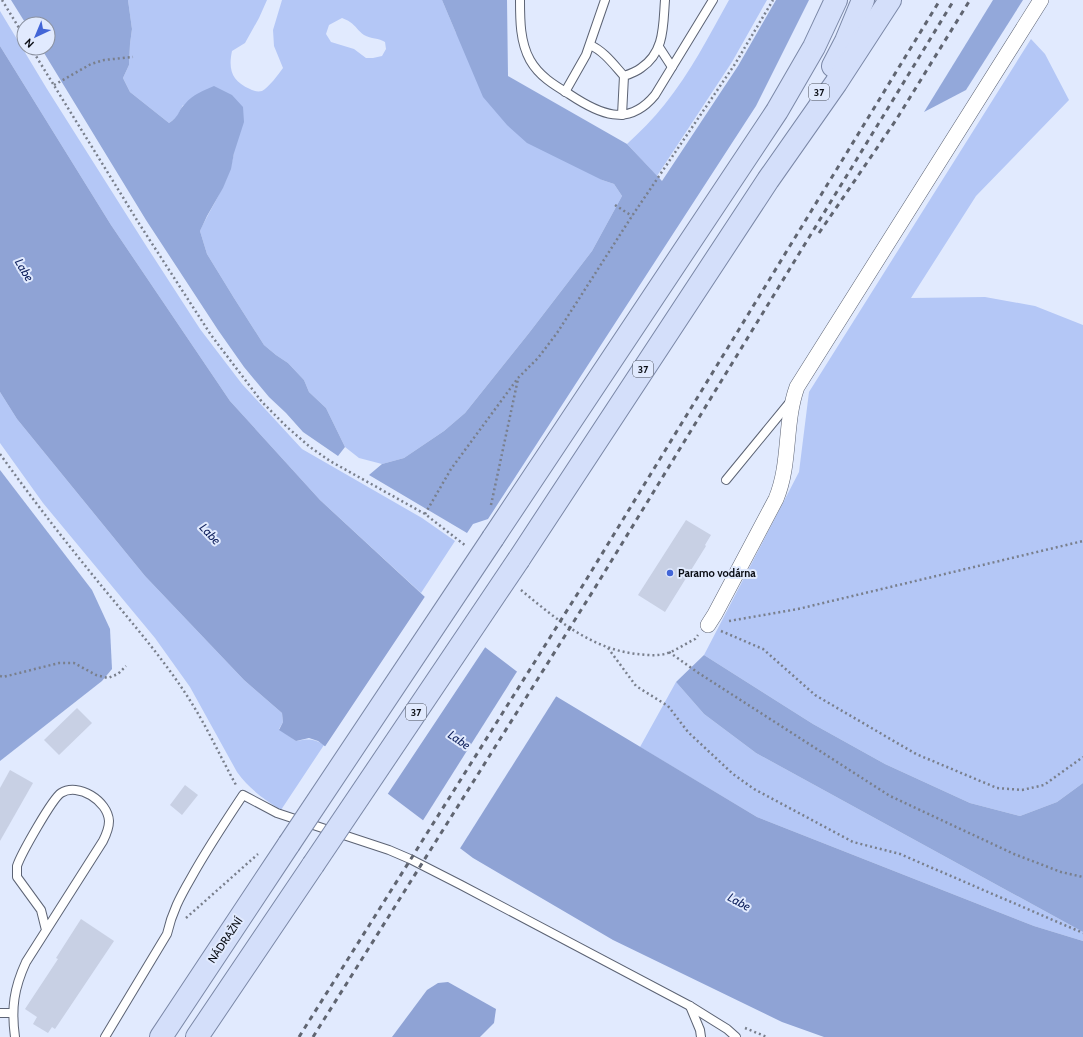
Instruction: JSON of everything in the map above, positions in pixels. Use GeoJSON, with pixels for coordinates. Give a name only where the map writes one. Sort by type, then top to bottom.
{"type":"FeatureCollection","features":[{"type":"Feature","properties":{"kind":"main road","name":"NÁDRAŽNÍ"},"geometry":{"type":"LineString","coordinates":[[161,1037],[777,111],[814,47],[836,0]]}},
{"type":"Feature","properties":{"kind":"main road","name":"37"},"geometry":{"type":"LineString","coordinates":[[197,1037],[519,558],[768,180],[829,75],[846,41],[863,0]]}},
{"type":"Feature","properties":{"kind":"main road"},"geometry":{"type":"LineString","coordinates":[[768,180],[836,83],[890,0]]}},
{"type":"Feature","properties":{"kind":"street"},"geometry":{"type":"LineString","coordinates":[[708,625],[782,486],[789,415],[797,387],[1041,0]]}},
{"type":"Feature","properties":{"kind":"lane"},"geometry":{"type":"LineString","coordinates":[[520,0],[522,37],[525,48],[537,70],[547,80],[588,106],[600,112],[622,115],[631,113],[649,103],[656,95],[712,0]]}},
{"type":"Feature","properties":{"kind":"lane"},"geometry":{"type":"LineString","coordinates":[[565,92],[590,45],[604,0]]}},
{"type":"Feature","properties":{"kind":"lane"},"geometry":{"type":"LineString","coordinates":[[624,76],[641,68],[652,58],[659,47],[663,35],[665,0]]}},
{"type":"Feature","properties":{"kind":"lane"},"geometry":{"type":"LineString","coordinates":[[590,45],[600,50],[624,76],[622,115]]}},
{"type":"Feature","properties":{"kind":"lane"},"geometry":{"type":"LineString","coordinates":[[659,47],[672,67]]}},
{"type":"Feature","properties":{"kind":"lane"},"geometry":{"type":"LineString","coordinates":[[726,480],[793,399]]}},
{"type":"Feature","properties":{"kind":"lane"},"geometry":{"type":"LineString","coordinates":[[15,1037],[13,1013],[15,989],[26,962],[102,841],[109,826],[109,820],[103,806],[90,795],[75,789],[67,790],[56,798],[17,866],[17,877],[41,910],[46,930]]}},
{"type":"Feature","properties":{"kind":"lane"},"geometry":{"type":"LineString","coordinates":[[106,1037],[167,934],[171,917],[177,903],[204,854],[243,795],[277,813],[389,850],[410,859],[690,1006],[727,1029],[736,1037]]}},
{"type":"Feature","properties":{"kind":"lane"},"geometry":{"type":"LineString","coordinates":[[690,1006],[700,1030],[701,1037]]}},
{"type":"Feature","properties":{"kind":"lane"},"geometry":{"type":"LineString","coordinates":[[0,1013],[13,1013]]}},
{"type":"Feature","properties":{"kind":"path"},"geometry":{"type":"LineString","coordinates":[[2,0],[16,23]]}},
{"type":"Feature","properties":{"kind":"path"},"geometry":{"type":"LineString","coordinates":[[425,514],[451,468],[518,378],[538,358],[557,333],[632,216],[735,64],[773,0]]}},
{"type":"Feature","properties":{"kind":"path"},"geometry":{"type":"LineString","coordinates":[[36,56],[140,225],[211,335],[262,402],[310,447],[330,461],[425,514],[468,548]]}},
{"type":"Feature","properties":{"kind":"path"},"geometry":{"type":"LineString","coordinates":[[54,86],[92,64],[104,60],[133,57]]}},
{"type":"Feature","properties":{"kind":"path"},"geometry":{"type":"LineString","coordinates":[[615,205],[632,216]]}},
{"type":"Feature","properties":{"kind":"path"},"geometry":{"type":"LineString","coordinates":[[488,510],[492,504],[518,378]]}},
{"type":"Feature","properties":{"kind":"path"},"geometry":{"type":"LineString","coordinates":[[0,454],[34,501],[87,568],[148,641],[191,703],[236,786],[243,795]]}},
{"type":"Feature","properties":{"kind":"path"},"geometry":{"type":"LineString","coordinates":[[517,587],[570,628],[589,640],[628,653],[649,655],[663,654],[695,639],[708,625],[798,609],[1083,541]]}},
{"type":"Feature","properties":{"kind":"path"},"geometry":{"type":"LineString","coordinates":[[708,625],[763,649],[815,695],[916,754],[997,788],[1022,790],[1044,785],[1083,757]]}},
{"type":"Feature","properties":{"kind":"path"},"geometry":{"type":"LineString","coordinates":[[607,647],[636,686],[668,706],[688,732],[733,774],[754,789],[853,842],[900,854],[1083,933]]}},
{"type":"Feature","properties":{"kind":"path"},"geometry":{"type":"LineString","coordinates":[[669,652],[703,677],[890,796],[1014,854],[1061,872],[1083,877]]}},
{"type":"Feature","properties":{"kind":"path"},"geometry":{"type":"LineString","coordinates":[[1,677],[59,663],[74,663],[96,675],[108,678],[118,674],[126,666]]}},
{"type":"Feature","properties":{"kind":"path"},"geometry":{"type":"LineString","coordinates":[[167,934],[260,852]]}},
{"type":"Feature","properties":{"kind":"shaded area"},"geometry":{"type":"Polygon","coordinates":[[[11,0],[128,0],[132,29],[129,65],[123,78],[130,92],[169,123],[175,118],[182,107],[191,98],[214,86],[232,95],[243,107],[244,122],[234,153],[231,169],[223,188],[200,231],[207,254],[264,345],[288,363],[304,380],[309,392],[326,408],[345,447],[338,456],[303,432],[269,397],[244,367],[146,220],[46,56],[56,56],[56,16],[21,16],[11,0]]]}},
{"type":"Feature","properties":{"kind":"shaded area"},"geometry":{"type":"Polygon","coordinates":[[[128,0],[267,0],[245,43],[232,51],[231,58],[231,69],[235,78],[251,90],[262,91],[283,68],[274,46],[273,30],[282,0],[442,0],[456,33],[602,180],[614,184],[622,196],[592,251],[465,413],[444,431],[404,458],[382,464],[359,458],[345,447],[326,408],[309,392],[304,380],[288,363],[264,345],[207,254],[200,231],[228,175],[234,153],[183,105],[177,117],[169,123],[130,92],[123,78],[129,65],[132,29],[128,0]],[[342,18],[329,25],[326,34],[331,42],[354,49],[366,58],[382,56],[386,49],[385,42],[364,35],[352,24],[342,18]]]}},
{"type":"Feature","properties":{"kind":"shaded area"},"geometry":{"type":"Polygon","coordinates":[[[442,0],[507,0],[508,76],[627,144],[662,181],[738,66],[776,0],[809,0],[756,106],[488,519],[473,524],[467,533],[369,475],[382,464],[404,458],[444,431],[465,413],[592,251],[622,196],[614,184],[602,180],[527,143],[507,125],[483,97],[442,0]]]}},
{"type":"Feature","properties":{"kind":"shaded area"},"geometry":{"type":"Polygon","coordinates":[[[729,0],[767,0],[732,62],[657,176],[627,144],[642,130],[665,104],[683,80],[729,0]]]}},
{"type":"Feature","properties":{"kind":"shaded area"},"geometry":{"type":"Polygon","coordinates":[[[993,0],[1023,0],[966,90],[924,112],[993,0]]]}},
{"type":"Feature","properties":{"kind":"shaded area"},"geometry":{"type":"Polygon","coordinates":[[[0,11],[16,38],[16,56],[27,56],[200,329],[242,384],[302,449],[422,518],[455,541],[421,593],[320,500],[230,401],[111,225],[0,46],[0,11]]]}},
{"type":"Feature","properties":{"kind":"shaded area"},"geometry":{"type":"Polygon","coordinates":[[[1031,39],[1045,54],[1069,100],[976,196],[911,298],[985,297],[1035,306],[1083,325],[1083,783],[1057,802],[1020,816],[970,803],[885,764],[813,724],[704,655],[799,472],[809,392],[1031,39]]]}},
{"type":"Feature","properties":{"kind":"shaded area"},"geometry":{"type":"Polygon","coordinates":[[[0,392],[17,419],[145,576],[244,680],[282,713],[283,722],[279,729],[296,741],[317,741],[324,745],[281,810],[257,793],[237,772],[190,687],[155,638],[43,503],[0,443],[0,392]]]}},
{"type":"Feature","properties":{"kind":"shaded area"},"geometry":{"type":"Polygon","coordinates":[[[0,470],[92,590],[110,629],[112,669],[102,681],[0,761],[0,470]]]}},
{"type":"Feature","properties":{"kind":"shaded area"},"geometry":{"type":"Polygon","coordinates":[[[704,655],[813,724],[885,764],[970,803],[1020,816],[1057,802],[1083,783],[1083,932],[756,753],[704,714],[676,682],[704,655]]]}},
{"type":"Feature","properties":{"kind":"shaded area"},"geometry":{"type":"Polygon","coordinates":[[[676,682],[704,714],[756,753],[1083,932],[1083,941],[1034,926],[757,817],[640,747],[676,682]]]}},
{"type":"Feature","properties":{"kind":"water","name":"Labe"},"geometry":{"type":"Polygon","coordinates":[[[0,46],[111,225],[230,401],[320,500],[452,622],[524,677],[757,817],[1034,926],[1083,941],[1083,1037],[824,1037],[782,1022],[613,940],[473,858],[318,741],[309,738],[296,741],[279,730],[283,722],[282,713],[244,680],[145,576],[17,419],[0,392],[0,46]]]}},
{"type":"Feature","properties":{"kind":"water"},"geometry":{"type":"Polygon","coordinates":[[[448,982],[496,1009],[494,1023],[480,1037],[392,1037],[427,990],[438,983],[448,982]]]}},
{"type":"Feature","properties":{"kind":"pier"},"geometry":{"type":"Polygon","coordinates":[[[426,595],[453,621],[486,646],[387,795],[324,748],[426,595]]]}},
{"type":"Feature","properties":{"kind":"pier"},"geometry":{"type":"Polygon","coordinates":[[[518,670],[557,695],[459,850],[422,822],[518,670]]]}},
{"type":"Feature","properties":{"kind":"building","name":"Paramo vodárna"},"geometry":{"type":"Polygon","coordinates":[[[686,520],[711,535],[705,545],[706,546],[665,612],[638,595],[686,520]]]}},
{"type":"Feature","properties":{"kind":"building"},"geometry":{"type":"Polygon","coordinates":[[[77,708],[92,723],[59,755],[44,740],[77,708]]]}},
{"type":"Feature","properties":{"kind":"building"},"geometry":{"type":"Polygon","coordinates":[[[10,770],[33,783],[0,841],[0,788],[10,770]]]}},
{"type":"Feature","properties":{"kind":"building"},"geometry":{"type":"Polygon","coordinates":[[[185,785],[198,795],[182,815],[170,805],[185,785]]]}},
{"type":"Feature","properties":{"kind":"building"},"geometry":{"type":"Polygon","coordinates":[[[81,919],[114,941],[55,1029],[52,1027],[48,1033],[33,1024],[37,1017],[25,1009],[58,959],[56,958],[81,919]]]}},
{"type":"Feature","properties":{"kind":"railway"},"geometry":{"type":"LineString","coordinates":[[299,1037],[583,585],[940,0]]}},
{"type":"Feature","properties":{"kind":"railway"},"geometry":{"type":"LineString","coordinates":[[313,1037],[593,591],[954,0]]}},
{"type":"Feature","properties":{"kind":"railway"},"geometry":{"type":"LineString","coordinates":[[819,233],[896,120],[970,0]]}},
{"type":"Feature","properties":{"kind":"place","name":"Paramo vodárna"},"geometry":{"type":"Point","coordinates":[670,573]}}]}
